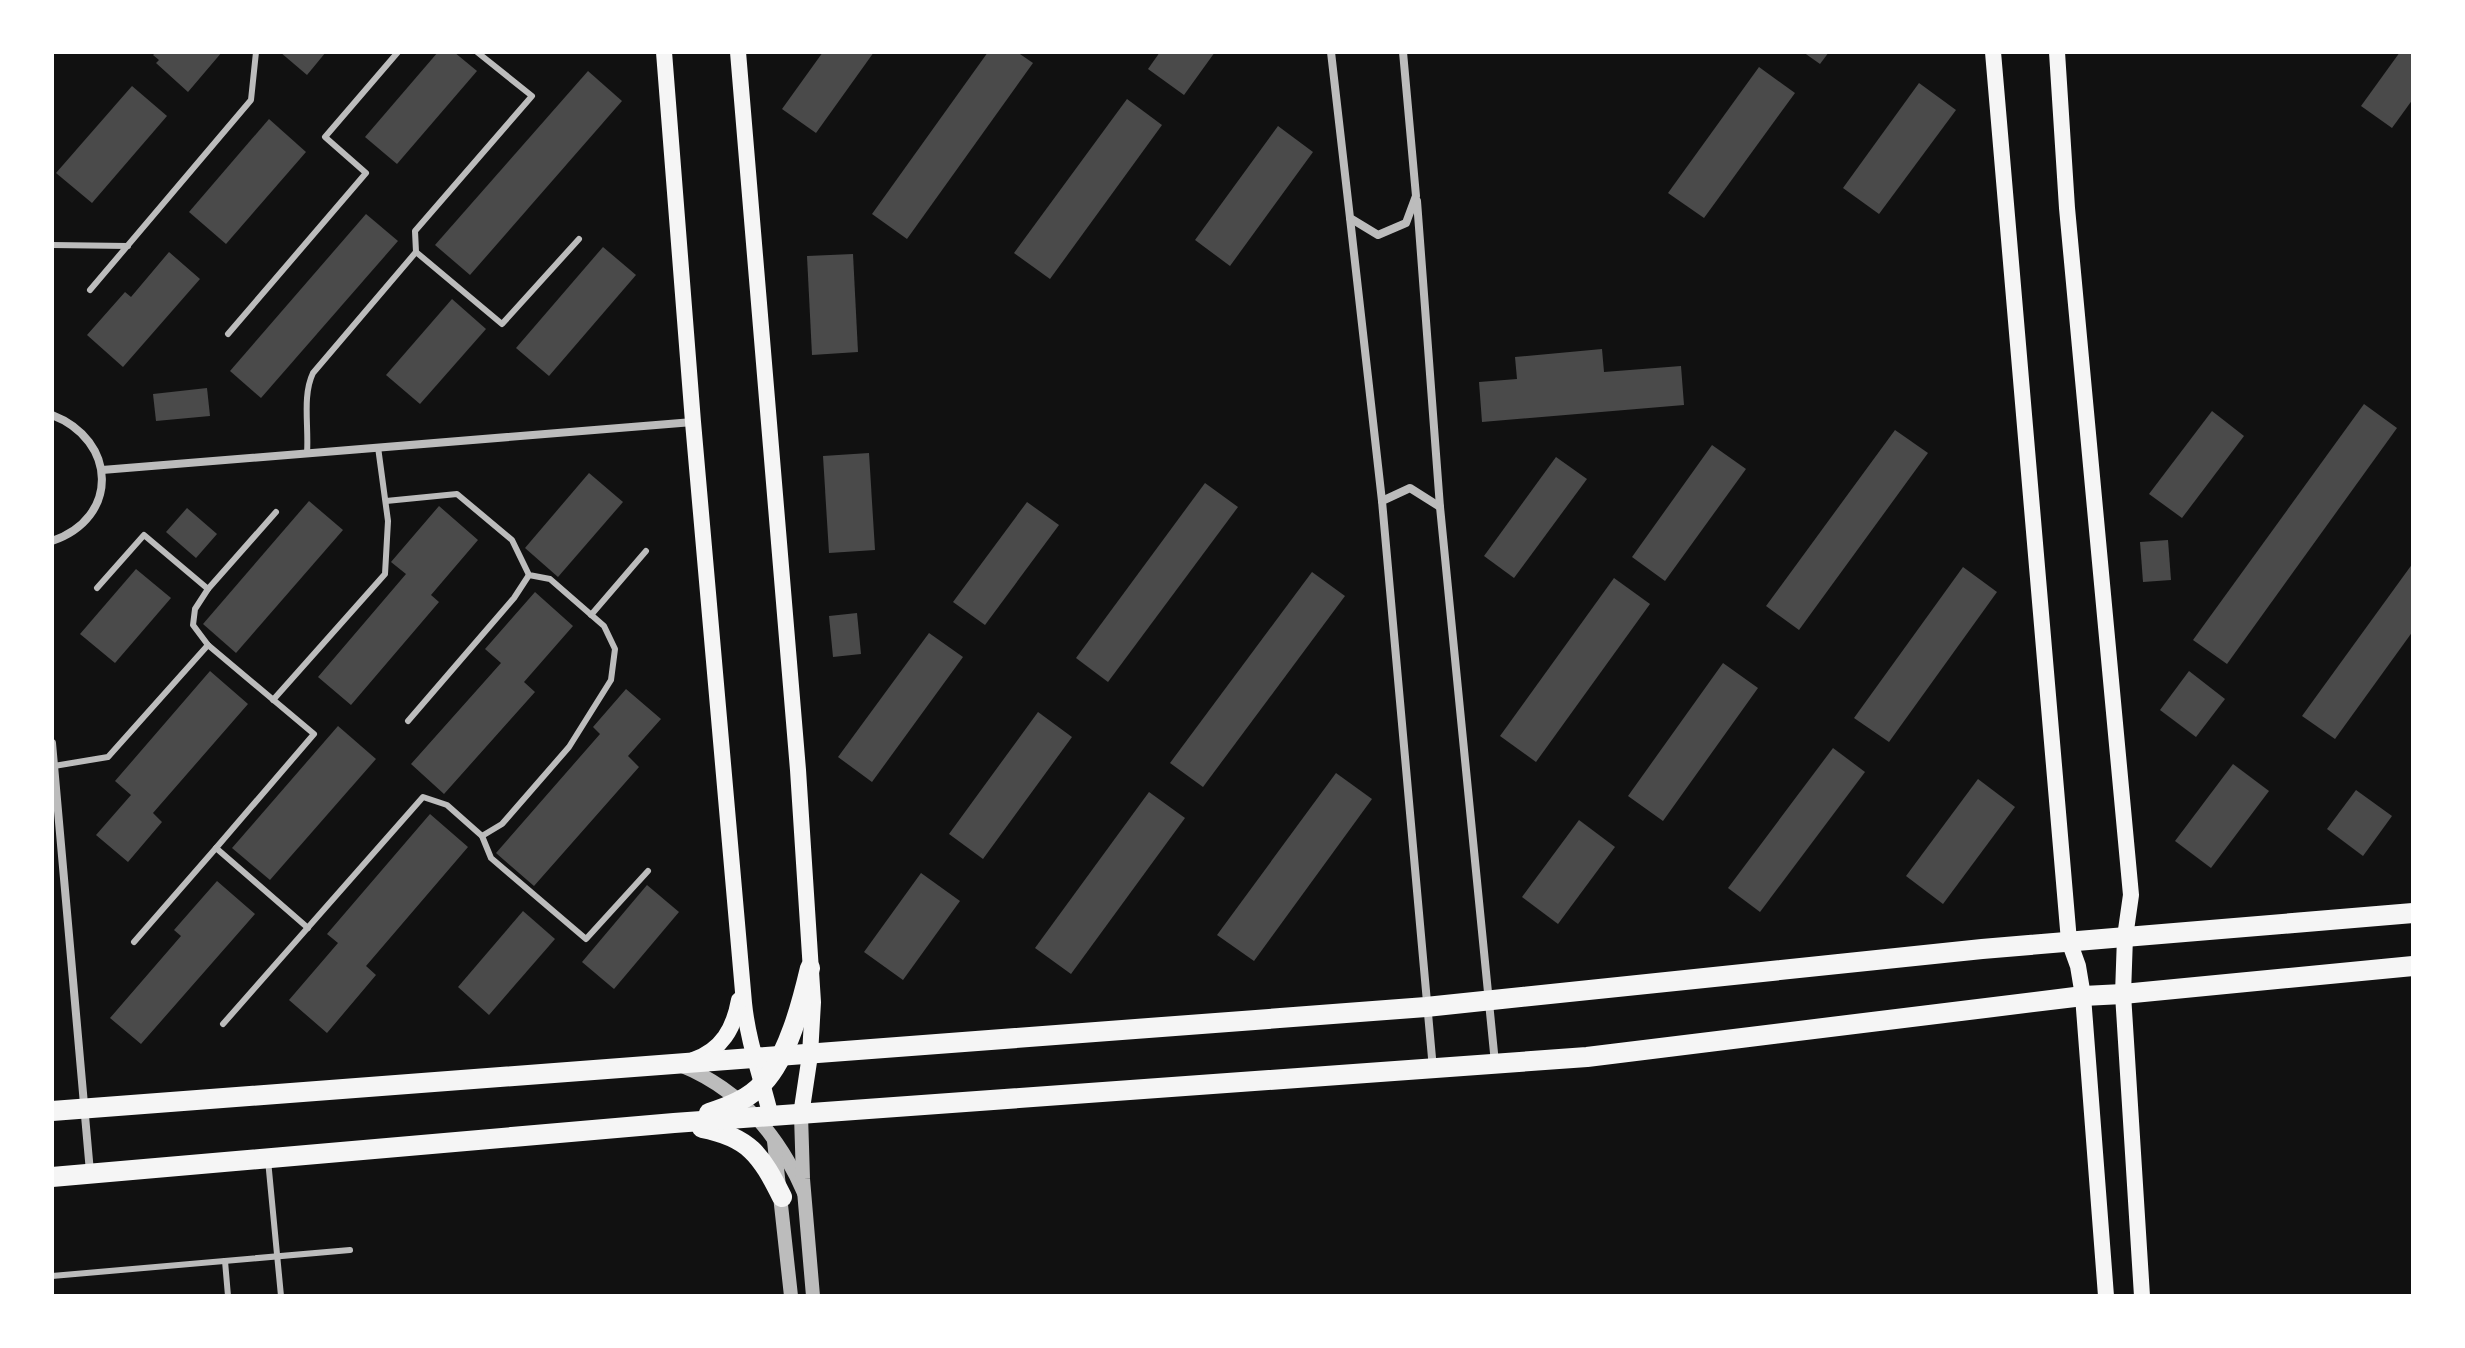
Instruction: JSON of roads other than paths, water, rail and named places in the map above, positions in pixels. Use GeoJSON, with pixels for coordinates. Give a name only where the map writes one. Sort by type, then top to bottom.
{"type":"FeatureCollection","features":[{"type":"Feature","properties":{"kind":"main road"},"geometry":{"type":"LineString","coordinates":[[664,52],[742,978],[747,1029],[763,1084],[767,1123]]}},
{"type":"Feature","properties":{"kind":"main road"},"geometry":{"type":"LineString","coordinates":[[738,52],[798,770],[810,968],[813,1020],[801,1115]]}},
{"type":"Feature","properties":{"kind":"main road"},"geometry":{"type":"LineString","coordinates":[[1993,52],[2069,941],[2078,966],[2083,996],[2106,1296]]}},
{"type":"Feature","properties":{"kind":"main road"},"geometry":{"type":"LineString","coordinates":[[2057,52],[2067,208],[2131,895],[2125,937],[2123,994],[2142,1296]]}},
{"type":"Feature","properties":{"kind":"main road"},"geometry":{"type":"LineString","coordinates":[[52,1111],[1426,1007],[1730,973],[2413,913]]}},
{"type":"Feature","properties":{"kind":"main road"},"geometry":{"type":"LineString","coordinates":[[52,1177],[674,1123],[767,1123],[801,1115],[1602,1055],[2083,996],[2413,966]]}},
{"type":"Feature","properties":{"kind":"main road"},"geometry":{"type":"LineString","coordinates":[[674,1123],[740,1101],[763,1084],[779,1057],[803,1000],[810,968]]}},
{"type":"Feature","properties":{"kind":"main road"},"geometry":{"type":"LineString","coordinates":[[678,1065],[713,1052],[722,1042],[736,1017],[742,978]]}},
{"type":"Feature","properties":{"kind":"main road"},"geometry":{"type":"LineString","coordinates":[[674,1123],[723,1132],[750,1146],[768,1169],[782,1197]]}},
{"type":"Feature","properties":{"kind":"street"},"geometry":{"type":"LineString","coordinates":[[1331,52],[1382,501],[1433,1069]]}},
{"type":"Feature","properties":{"kind":"street"},"geometry":{"type":"LineString","coordinates":[[1403,52],[1440,507],[1495,1064]]}},
{"type":"Feature","properties":{"kind":"street"},"geometry":{"type":"LineString","coordinates":[[1350,218],[1378,235],[1406,223],[1416,196]]}},
{"type":"Feature","properties":{"kind":"street"},"geometry":{"type":"LineString","coordinates":[[52,415],[76,426],[93,446],[102,470],[100,496],[88,519],[69,536],[52,541]]}},
{"type":"Feature","properties":{"kind":"street"},"geometry":{"type":"LineString","coordinates":[[102,470],[693,422]]}},
{"type":"Feature","properties":{"kind":"street"},"geometry":{"type":"LineString","coordinates":[[1382,501],[1410,488],[1440,507]]}},
{"type":"Feature","properties":{"kind":"street"},"geometry":{"type":"LineString","coordinates":[[52,743],[90,1174]]}},
{"type":"Feature","properties":{"kind":"street"},"geometry":{"type":"LineString","coordinates":[[678,1065],[707,1078],[767,1123],[804,1193]]}},
{"type":"Feature","properties":{"kind":"street"},"geometry":{"type":"LineString","coordinates":[[801,1115],[813,1296]]}},
{"type":"Feature","properties":{"kind":"street"},"geometry":{"type":"LineString","coordinates":[[767,1123],[782,1197],[791,1296]]}},
{"type":"Feature","properties":{"kind":"lane"},"geometry":{"type":"LineString","coordinates":[[90,290],[251,100],[256,52]]}},
{"type":"Feature","properties":{"kind":"lane"},"geometry":{"type":"LineString","coordinates":[[228,334],[366,173],[325,137],[398,52]]}},
{"type":"Feature","properties":{"kind":"lane"},"geometry":{"type":"LineString","coordinates":[[307,453],[307,385],[313,373],[416,252],[415,231],[532,96],[477,52]]}},
{"type":"Feature","properties":{"kind":"lane"},"geometry":{"type":"LineString","coordinates":[[416,252],[502,324],[579,239]]}},
{"type":"Feature","properties":{"kind":"lane"},"geometry":{"type":"LineString","coordinates":[[52,245],[128,246]]}},
{"type":"Feature","properties":{"kind":"lane"},"geometry":{"type":"LineString","coordinates":[[273,700],[385,574],[388,521],[378,447]]}},
{"type":"Feature","properties":{"kind":"lane"},"geometry":{"type":"LineString","coordinates":[[386,501],[457,494],[512,540],[529,575]]}},
{"type":"Feature","properties":{"kind":"lane"},"geometry":{"type":"LineString","coordinates":[[134,942],[314,734],[208,645],[193,625],[195,609],[208,589],[276,512]]}},
{"type":"Feature","properties":{"kind":"lane"},"geometry":{"type":"LineString","coordinates":[[97,588],[144,535],[208,589]]}},
{"type":"Feature","properties":{"kind":"lane"},"geometry":{"type":"LineString","coordinates":[[591,615],[646,551]]}},
{"type":"Feature","properties":{"kind":"lane"},"geometry":{"type":"LineString","coordinates":[[482,836],[502,824],[569,747],[611,680],[615,649],[604,626],[550,579],[529,575]]}},
{"type":"Feature","properties":{"kind":"lane"},"geometry":{"type":"LineString","coordinates":[[408,721],[514,598],[529,575]]}},
{"type":"Feature","properties":{"kind":"lane"},"geometry":{"type":"LineString","coordinates":[[54,766],[108,757],[208,645]]}},
{"type":"Feature","properties":{"kind":"lane"},"geometry":{"type":"LineString","coordinates":[[223,1024],[423,797],[447,805],[482,836],[491,858],[586,939],[648,871]]}},
{"type":"Feature","properties":{"kind":"lane"},"geometry":{"type":"LineString","coordinates":[[216,848],[308,928]]}},
{"type":"Feature","properties":{"kind":"lane"},"geometry":{"type":"LineString","coordinates":[[52,866],[63,865]]}},
{"type":"Feature","properties":{"kind":"lane"},"geometry":{"type":"LineString","coordinates":[[268,1160],[281,1296]]}},
{"type":"Feature","properties":{"kind":"lane"},"geometry":{"type":"LineString","coordinates":[[52,1276],[350,1250]]}},
{"type":"Feature","properties":{"kind":"lane"},"geometry":{"type":"LineString","coordinates":[[225,1261],[228,1296]]}}]}
